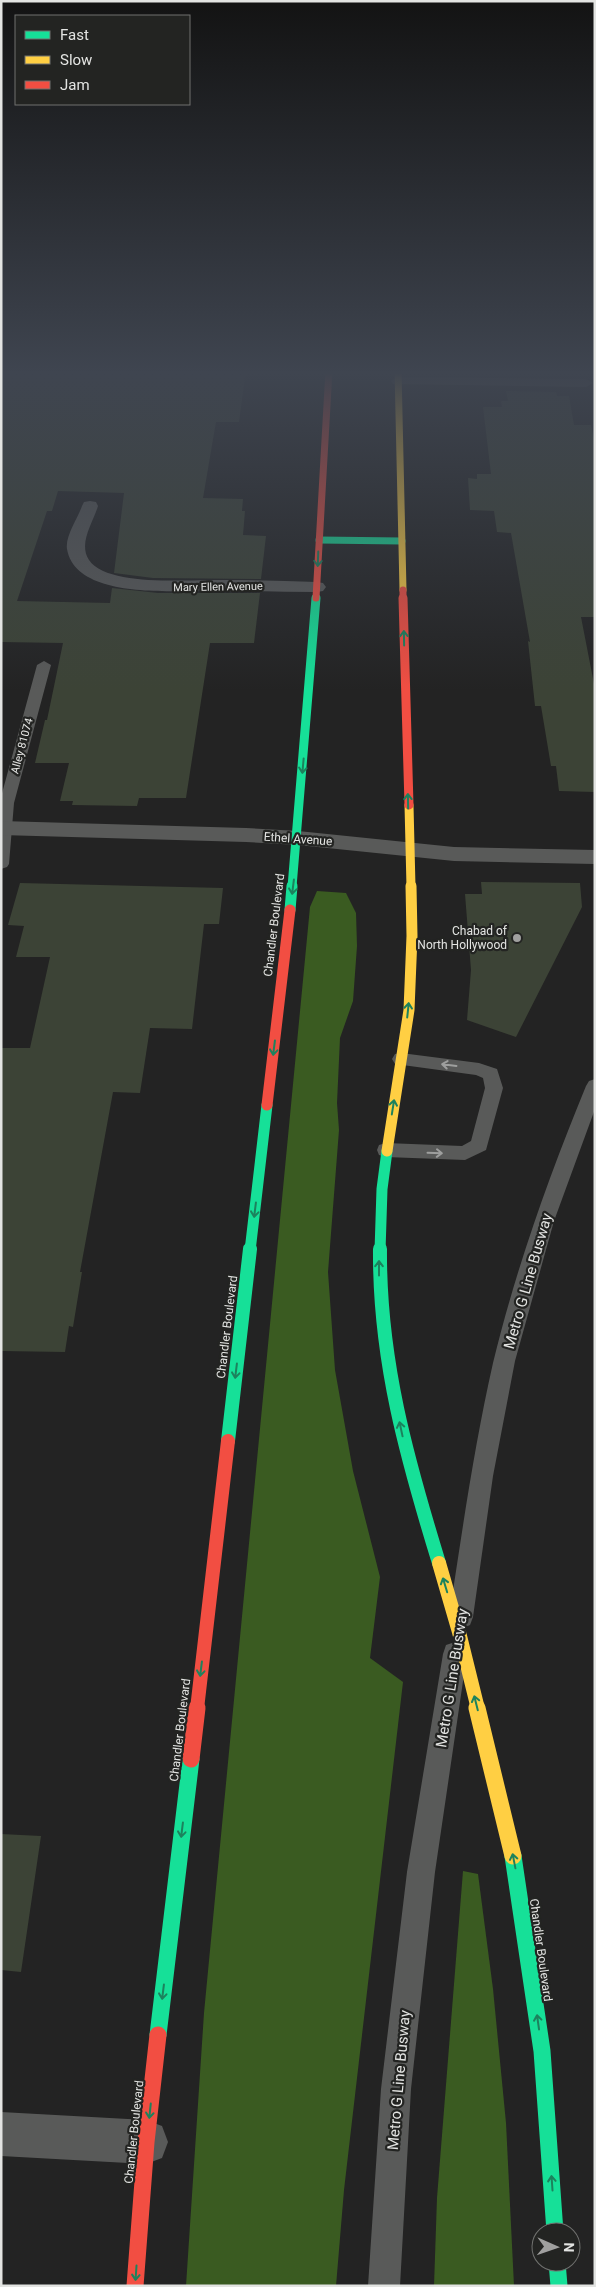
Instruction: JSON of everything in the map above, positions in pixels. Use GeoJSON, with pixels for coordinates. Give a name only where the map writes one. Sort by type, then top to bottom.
{"type":"FeatureCollection","features":[{"type":"Feature","properties":{"kind":"street","name":"Chandler Boulevard"},"geometry":{"type":"LineString","coordinates":[[135,2286],[146,2142],[298,838],[317,587],[323,477]]}},
{"type":"Feature","properties":{"kind":"street","name":"Chandler Boulevard"},"geometry":{"type":"LineString","coordinates":[[400,477],[412,936],[409,1010],[381,1188],[379,1275],[388,1370],[406,1453],[459,1632],[515,1862],[542,2051],[554,2222]]}},
{"type":"Feature","properties":{"kind":"street","name":"Mary Ellen Avenue"},"geometry":{"type":"LineString","coordinates":[[90,506],[85,524],[78,537],[76,550],[82,565],[100,575],[119,582],[167,587],[213,585],[317,587]]}},
{"type":"Feature","properties":{"kind":"street"},"geometry":{"type":"LineString","coordinates":[[319,540],[402,541]]}},
{"type":"Feature","properties":{"kind":"street","name":"Ethel Avenue"},"geometry":{"type":"LineString","coordinates":[[3,828],[298,838],[454,854],[595,857]]}},
{"type":"Feature","properties":{"kind":"street"},"geometry":{"type":"LineString","coordinates":[[1,2134],[146,2142]]}},
{"type":"Feature","properties":{"kind":"street"},"geometry":{"type":"LineString","coordinates":[[558,2272],[559,2286]]}},
{"type":"Feature","properties":{"kind":"lane","name":"Alley 81074"},"geometry":{"type":"LineString","coordinates":[[1,864],[3,828],[8,803],[44,665]]}},
{"type":"Feature","properties":{"kind":"lane"},"geometry":{"type":"LineString","coordinates":[[386,1150],[465,1153],[479,1144],[494,1088],[491,1074],[479,1069],[401,1059]]}},
{"type":"Feature","properties":{"kind":"lane","name":"Metro G Line Busway"},"geometry":{"type":"LineString","coordinates":[[384,2286],[400,2060],[421,1872],[485,1455],[518,1307],[566,1156],[595,1086]]}},
{"type":"Feature","properties":{"kind":"green space"},"geometry":{"type":"Polygon","coordinates":[[[317,891],[346,893],[356,913],[357,946],[353,1001],[340,1038],[337,1103],[339,1130],[328,1272],[335,1370],[353,1471],[380,1577],[370,1658],[403,1682],[344,2190],[336,2286],[186,2286],[204,2013],[310,907],[317,891]]]}},
{"type":"Feature","properties":{"kind":"green space"},"geometry":{"type":"Polygon","coordinates":[[[463,1871],[478,1874],[493,1989],[506,2123],[514,2286],[434,2286],[437,2198],[463,1871]]]}},
{"type":"Feature","properties":{"kind":"building"},"geometry":{"type":"Polygon","coordinates":[[[1,477],[207,477],[203,498],[243,499],[242,511],[245,511],[243,535],[266,536],[261,579],[153,578],[114,573],[124,493],[58,491],[52,511],[47,511],[17,601],[110,603],[112,588],[158,593],[260,593],[254,643],[210,643],[186,798],[139,798],[137,806],[72,805],[73,801],[60,801],[69,763],[35,763],[45,720],[47,720],[63,643],[1,642],[1,477]]]}},
{"type":"Feature","properties":{"kind":"building"},"geometry":{"type":"Polygon","coordinates":[[[477,477],[595,477],[595,617],[581,617],[595,689],[595,792],[559,791],[556,766],[551,766],[541,706],[535,706],[528,641],[530,642],[511,533],[497,532],[494,511],[470,510],[468,478],[477,479],[477,477]]]}},
{"type":"Feature","properties":{"kind":"building","name":"Chabad of North Hollywood"},"geometry":{"type":"Polygon","coordinates":[[[481,882],[580,883],[582,907],[516,1037],[467,1020],[471,970],[465,894],[482,894],[481,882]]]}},
{"type":"Feature","properties":{"kind":"building"},"geometry":{"type":"Polygon","coordinates":[[[20,883],[223,888],[219,924],[204,924],[192,1029],[150,1028],[140,1093],[113,1092],[80,1272],[82,1272],[73,1327],[69,1326],[65,1352],[1,1351],[1,1048],[30,1048],[50,957],[16,957],[24,926],[8,925],[20,883]]]}},
{"type":"Feature","properties":{"kind":"building"},"geometry":{"type":"Polygon","coordinates":[[[1,1834],[41,1836],[21,1972],[1,1970],[1,1834]]]}},
{"type":"Feature","properties":{"kind":"traffic: fast"},"geometry":{"type":"LineString","coordinates":[[319,540],[402,541]]}},
{"type":"Feature","properties":{"kind":"traffic: fast"},"geometry":{"type":"LineString","coordinates":[[290,910],[316,598]]}},
{"type":"Feature","properties":{"kind":"traffic: fast"},"geometry":{"type":"LineString","coordinates":[[228,1441],[267,1105]]}},
{"type":"Feature","properties":{"kind":"traffic: fast"},"geometry":{"type":"LineString","coordinates":[[387,1151],[382,1189],[379,1265],[385,1341],[397,1416],[417,1494],[439,1563]]}},
{"type":"Feature","properties":{"kind":"traffic: fast"},"geometry":{"type":"LineString","coordinates":[[158,2035],[191,1759]]}},
{"type":"Feature","properties":{"kind":"traffic: fast"},"geometry":{"type":"LineString","coordinates":[[513,1856],[542,2051],[554,2222]]}},
{"type":"Feature","properties":{"kind":"traffic: fast"},"geometry":{"type":"LineString","coordinates":[[558,2272],[559,2286]]}},
{"type":"Feature","properties":{"kind":"traffic: slow"},"geometry":{"type":"LineString","coordinates":[[400,477],[403,590]]}},
{"type":"Feature","properties":{"kind":"traffic: slow"},"geometry":{"type":"LineString","coordinates":[[387,1151],[409,1010],[412,936],[409,805]]}},
{"type":"Feature","properties":{"kind":"traffic: slow"},"geometry":{"type":"LineString","coordinates":[[439,1563],[459,1632],[513,1856]]}},
{"type":"Feature","properties":{"kind":"traffic: jam"},"geometry":{"type":"LineString","coordinates":[[316,598],[323,477]]}},
{"type":"Feature","properties":{"kind":"traffic: jam"},"geometry":{"type":"LineString","coordinates":[[403,590],[409,805]]}},
{"type":"Feature","properties":{"kind":"traffic: jam"},"geometry":{"type":"LineString","coordinates":[[267,1105],[290,910]]}},
{"type":"Feature","properties":{"kind":"traffic: jam"},"geometry":{"type":"LineString","coordinates":[[191,1759],[228,1441]]}},
{"type":"Feature","properties":{"kind":"traffic: jam"},"geometry":{"type":"LineString","coordinates":[[135,2286],[146,2142],[158,2035]]}},
{"type":"Feature","properties":{"kind":"place","name":"Chabad of North Hollywood"},"geometry":{"type":"Point","coordinates":[517,938]}}]}
